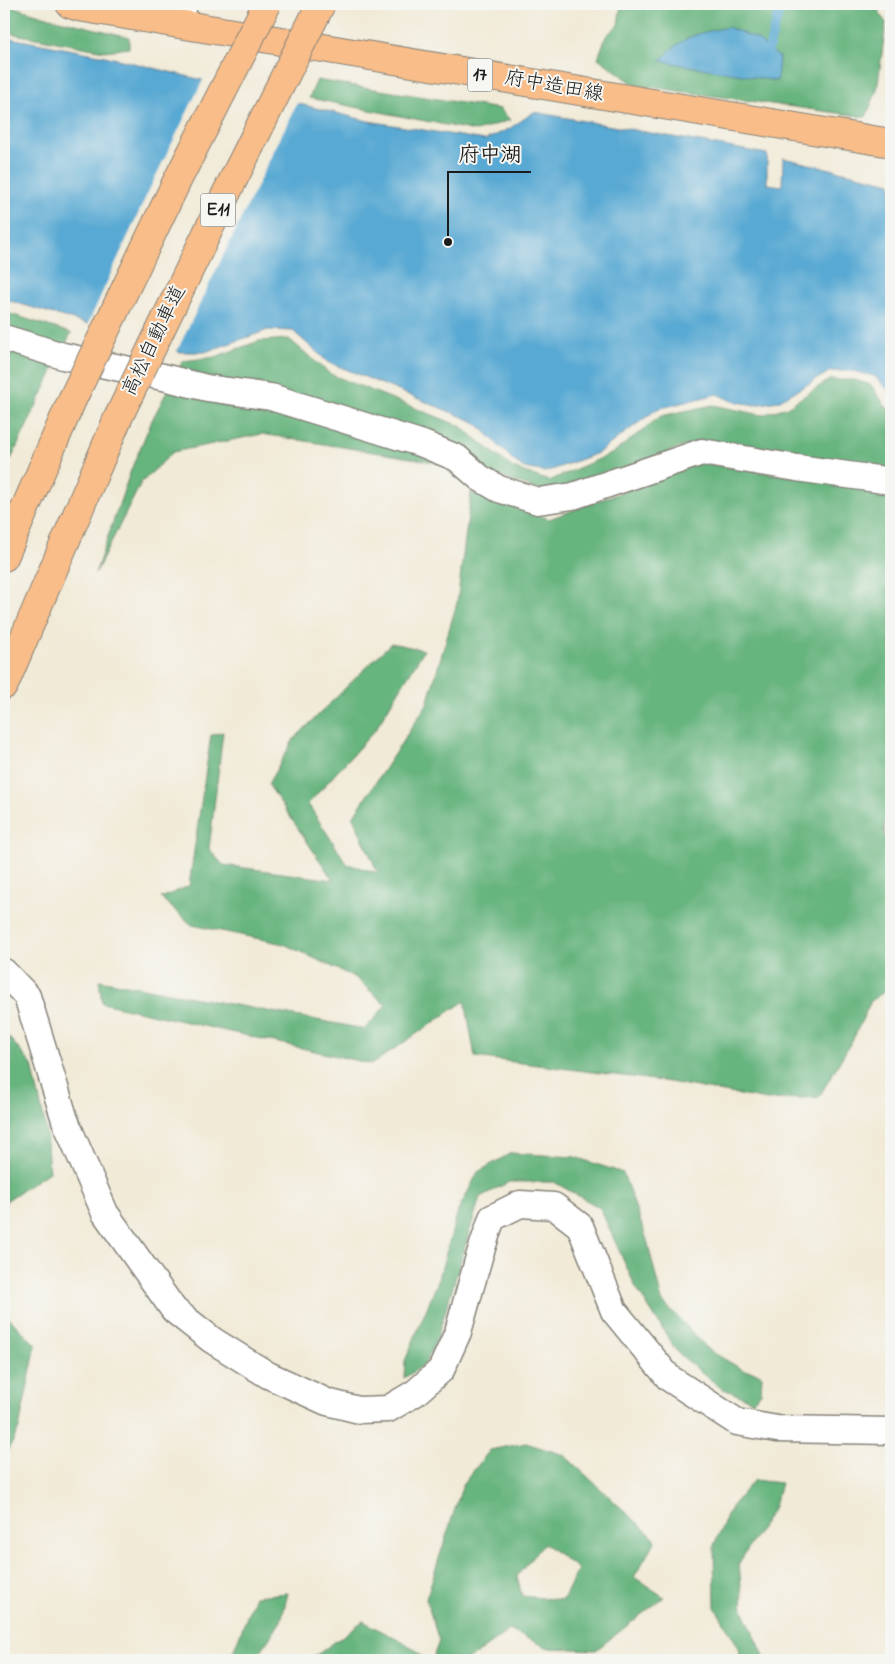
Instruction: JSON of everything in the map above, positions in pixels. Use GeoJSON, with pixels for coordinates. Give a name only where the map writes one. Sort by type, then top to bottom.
{"type":"FeatureCollection","features":[{"type":"Feature","properties":{"kind":"main road","name":"府中造田線"},"geometry":{"type":"LineString","coordinates":[[70,4],[79,7],[182,14],[891,143]]}},
{"type":"Feature","properties":{"kind":"main road","name":"E11"},"geometry":{"type":"LineString","coordinates":[[4,557],[72,400],[177,181],[267,4]]}},
{"type":"Feature","properties":{"kind":"main road","name":"高松自動車道"},"geometry":{"type":"LineString","coordinates":[[4,685],[118,418],[216,213],[321,4]]}},
{"type":"Feature","properties":{"kind":"street"},"geometry":{"type":"LineString","coordinates":[[4,338],[63,356],[207,388],[271,397],[424,444],[457,458],[480,478],[499,489],[538,501],[573,496],[702,452],[891,481]]}},
{"type":"Feature","properties":{"kind":"street"},"geometry":{"type":"LineString","coordinates":[[4,972],[27,996],[65,1120],[105,1213],[174,1310],[212,1340],[268,1375],[327,1402],[359,1410],[388,1409],[415,1393],[441,1370],[458,1332],[492,1218],[520,1204],[554,1206],[580,1226],[614,1311],[668,1378],[737,1422],[777,1430],[891,1431]]}},
{"type":"Feature","properties":{"kind":"green space"},"geometry":{"type":"Polygon","coordinates":[[[4,4],[47,17],[129,37],[129,48],[104,51],[4,32],[4,4]]]}},
{"type":"Feature","properties":{"kind":"green space"},"geometry":{"type":"Polygon","coordinates":[[[618,4],[874,4],[886,23],[877,90],[866,117],[635,85],[598,58],[606,36],[618,25],[621,5],[618,4]]]}},
{"type":"Feature","properties":{"kind":"green space"},"geometry":{"type":"Polygon","coordinates":[[[317,80],[500,109],[510,120],[476,131],[309,98],[317,80]]]}},
{"type":"Feature","properties":{"kind":"green space"},"geometry":{"type":"Polygon","coordinates":[[[4,312],[71,333],[4,474],[4,312]]]}},
{"type":"Feature","properties":{"kind":"green space"},"geometry":{"type":"Polygon","coordinates":[[[289,339],[330,374],[460,426],[513,468],[549,481],[613,453],[661,416],[713,405],[762,415],[787,407],[829,380],[855,380],[871,385],[886,407],[891,410],[891,468],[699,441],[572,486],[539,490],[492,474],[417,459],[262,434],[173,452],[141,483],[95,574],[131,470],[152,420],[183,361],[215,357],[259,341],[289,339]]]}},
{"type":"Feature","properties":{"kind":"green space"},"geometry":{"type":"Polygon","coordinates":[[[700,463],[891,491],[891,810],[884,826],[891,900],[891,987],[871,1001],[854,1037],[819,1097],[767,1100],[670,1082],[475,1057],[465,1001],[372,1064],[102,1003],[99,980],[365,1029],[386,1005],[356,978],[284,944],[192,925],[161,898],[189,886],[211,735],[223,732],[209,849],[223,865],[333,880],[268,784],[294,739],[391,643],[424,650],[375,730],[308,804],[347,864],[378,873],[353,817],[427,704],[457,603],[471,492],[549,519],[700,463]]]}},
{"type":"Feature","properties":{"kind":"green space"},"geometry":{"type":"Polygon","coordinates":[[[6,1034],[32,1065],[46,1129],[49,1172],[6,1201],[4,1208],[4,1041],[6,1034]]]}},
{"type":"Feature","properties":{"kind":"green space"},"geometry":{"type":"Polygon","coordinates":[[[511,1153],[575,1157],[623,1173],[647,1240],[662,1301],[709,1350],[743,1370],[755,1372],[762,1376],[761,1393],[753,1401],[721,1388],[678,1353],[635,1286],[600,1208],[554,1182],[509,1182],[480,1197],[437,1339],[424,1365],[404,1378],[405,1361],[438,1281],[458,1211],[478,1172],[511,1153]]]}},
{"type":"Feature","properties":{"kind":"green space"},"geometry":{"type":"Polygon","coordinates":[[[4,1313],[36,1345],[19,1428],[4,1460],[4,1313]]]}},
{"type":"Feature","properties":{"kind":"green space"},"geometry":{"type":"Polygon","coordinates":[[[526,1443],[564,1455],[656,1540],[634,1577],[664,1597],[596,1650],[549,1648],[509,1630],[468,1660],[437,1660],[434,1655],[439,1641],[426,1599],[463,1484],[490,1450],[526,1443]],[[544,1543],[517,1576],[522,1596],[563,1600],[578,1569],[544,1543]]]}},
{"type":"Feature","properties":{"kind":"green space"},"geometry":{"type":"Polygon","coordinates":[[[754,1480],[781,1483],[773,1509],[739,1563],[743,1610],[766,1660],[741,1660],[739,1648],[715,1607],[714,1545],[731,1507],[754,1480]]]}},
{"type":"Feature","properties":{"kind":"green space"},"geometry":{"type":"Polygon","coordinates":[[[288,1593],[281,1621],[255,1660],[230,1660],[255,1596],[288,1593]]]}},
{"type":"Feature","properties":{"kind":"green space"},"geometry":{"type":"Polygon","coordinates":[[[363,1621],[415,1649],[425,1660],[307,1660],[363,1621]]]}},
{"type":"Feature","properties":{"kind":"water"},"geometry":{"type":"Polygon","coordinates":[[[728,27],[757,39],[779,57],[777,81],[660,61],[668,52],[691,37],[728,27]]]}},
{"type":"Feature","properties":{"kind":"water"},"geometry":{"type":"Polygon","coordinates":[[[4,37],[105,56],[368,121],[485,140],[509,129],[534,112],[767,154],[767,184],[782,186],[783,158],[891,183],[891,392],[874,376],[852,371],[831,371],[778,401],[755,405],[732,401],[717,394],[657,409],[598,453],[546,472],[524,468],[513,460],[475,422],[328,362],[293,331],[268,330],[205,352],[180,352],[4,299],[4,37]]]}},
{"type":"Feature","properties":{"kind":"pier"},"geometry":{"type":"Polygon","coordinates":[[[204,78],[298,101],[176,353],[87,326],[149,190],[204,78]]]}},
{"type":"Feature","properties":{"kind":"waterway"},"geometry":{"type":"LineString","coordinates":[[766,59],[781,4]]}},
{"type":"Feature","properties":{"kind":"place","name":"府中湖"},"geometry":{"type":"Point","coordinates":[448,242]}}]}
